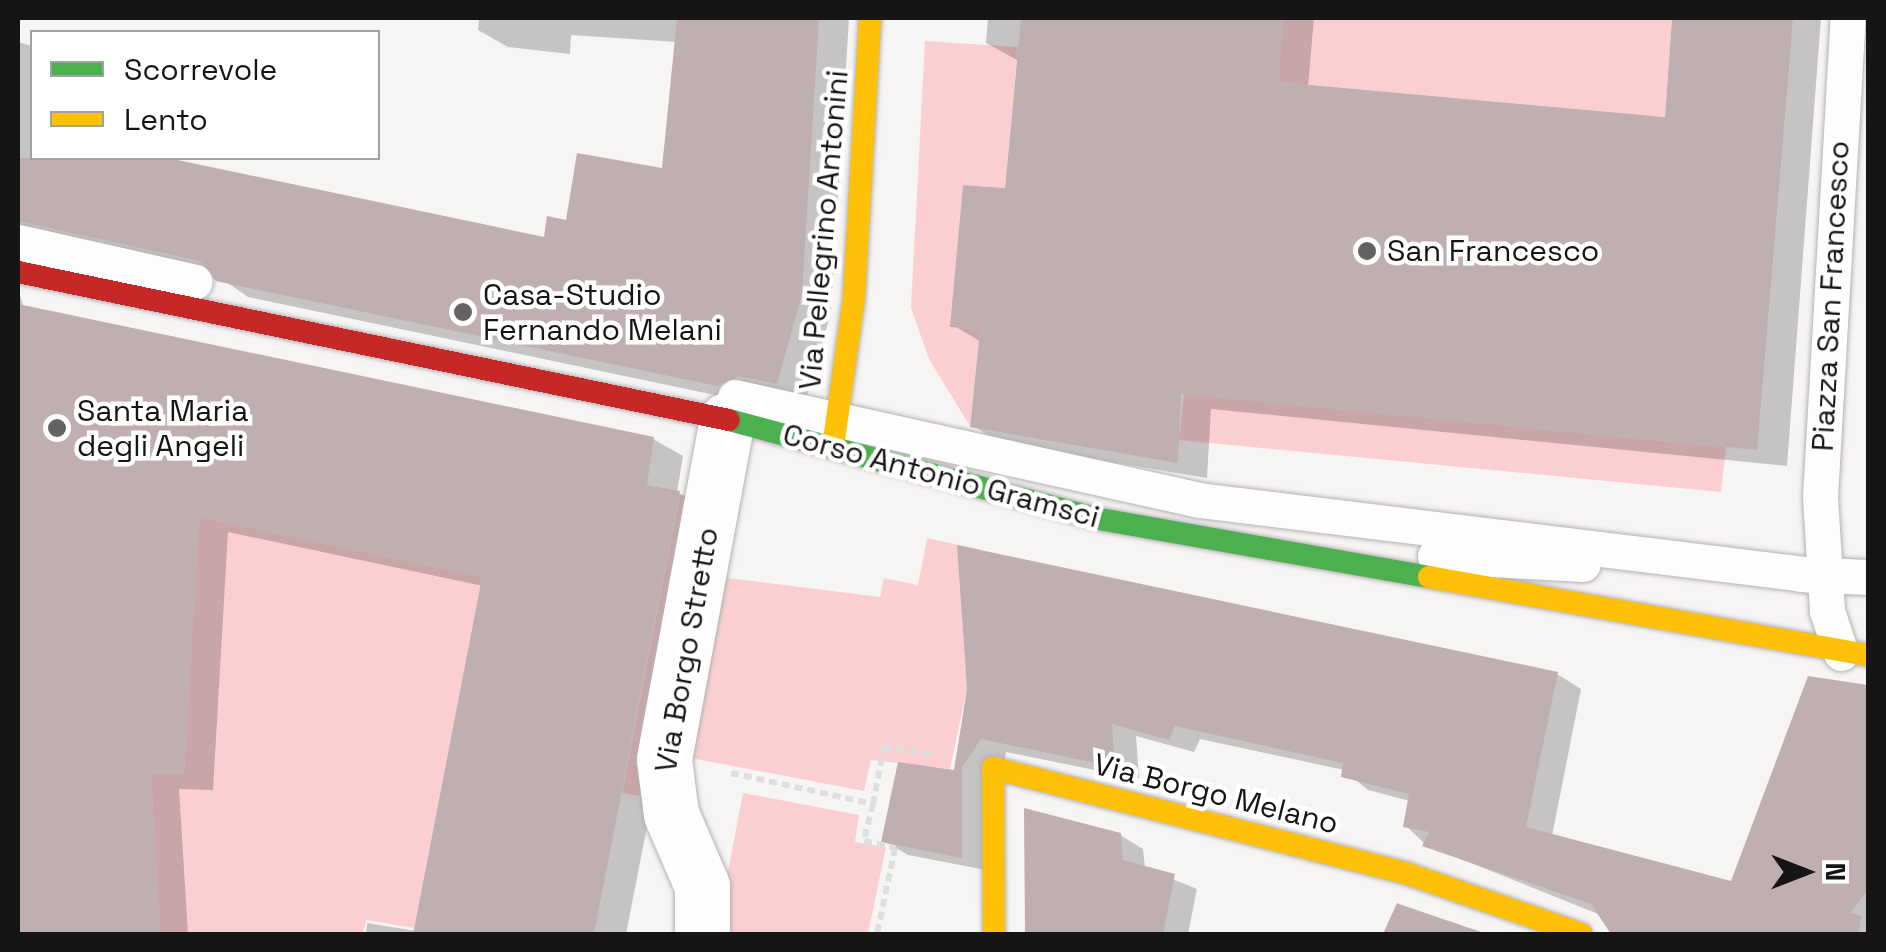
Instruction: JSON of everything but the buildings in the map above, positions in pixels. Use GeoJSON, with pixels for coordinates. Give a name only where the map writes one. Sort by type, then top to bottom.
{"type":"FeatureCollection","features":[{"type":"Feature","properties":{"kind":"street","name":"Via Pellegrino Antonini"},"geometry":{"type":"LineString","coordinates":[[836,432],[870,18]]}},
{"type":"Feature","properties":{"kind":"street","name":"Corso Antonio Gramsci"},"geometry":{"type":"LineString","coordinates":[[18,272],[727,420],[836,432],[1094,518],[1855,654]]}},
{"type":"Feature","properties":{"kind":"street","name":"Via Borgo Stretto"},"geometry":{"type":"LineString","coordinates":[[702,934],[702,886],[671,814],[664,759],[727,420]]}},
{"type":"Feature","properties":{"kind":"street"},"geometry":{"type":"LineString","coordinates":[[993,768],[994,934]]}},
{"type":"Feature","properties":{"kind":"street","name":"Via Borgo Melano"},"geometry":{"type":"LineString","coordinates":[[993,768],[1408,874],[1581,934]]}},
{"type":"Feature","properties":{"kind":"lane","name":"Piazza San Francesco"},"geometry":{"type":"LineString","coordinates":[[1848,18],[1822,576],[1855,654]]}},
{"type":"Feature","properties":{"kind":"lane","name":"Corso Antonio Gramsci"},"geometry":{"type":"LineString","coordinates":[[18,242],[836,432],[1073,478],[1199,500],[1822,576]]}},
{"type":"Feature","properties":{"kind":"lane"},"geometry":{"type":"LineString","coordinates":[[1253,547],[1868,578]]}},
{"type":"Feature","properties":{"kind":"path"},"geometry":{"type":"LineString","coordinates":[[877,934],[895,848],[864,841],[884,747],[993,768]]}},
{"type":"Feature","properties":{"kind":"path"},"geometry":{"type":"LineString","coordinates":[[664,759],[872,804]]}},
{"type":"Feature","properties":{"kind":"shaded area"},"geometry":{"type":"Polygon","coordinates":[[[1283,18],[1672,18],[1665,117],[1278,82],[1283,18]]]}},
{"type":"Feature","properties":{"kind":"shaded area"},"geometry":{"type":"Polygon","coordinates":[[[925,41],[1018,47],[1005,188],[963,185],[951,327],[980,330],[970,426],[929,359],[911,308],[925,41]]]}},
{"type":"Feature","properties":{"kind":"shaded area"},"geometry":{"type":"Polygon","coordinates":[[[1184,394],[1726,447],[1721,492],[1179,440],[1184,394]]]}},
{"type":"Feature","properties":{"kind":"shaded area"},"geometry":{"type":"Polygon","coordinates":[[[680,494],[697,497],[640,796],[622,793],[680,494]]]}},
{"type":"Feature","properties":{"kind":"shaded area"},"geometry":{"type":"Polygon","coordinates":[[[199,517],[482,577],[414,928],[366,920],[363,934],[160,934],[151,774],[184,774],[199,517]]]}},
{"type":"Feature","properties":{"kind":"shaded area"},"geometry":{"type":"Polygon","coordinates":[[[927,538],[982,550],[962,615],[967,689],[950,769],[871,760],[864,791],[680,756],[719,577],[880,597],[884,578],[918,585],[927,538]]]}},
{"type":"Feature","properties":{"kind":"shaded area"},"geometry":{"type":"Polygon","coordinates":[[[743,793],[859,815],[855,842],[886,847],[868,934],[716,934],[743,793]]]}},
{"type":"Feature","properties":{"kind":"traffic: fast"},"geometry":{"type":"LineString","coordinates":[[729,420],[1094,518],[1429,577]]}},
{"type":"Feature","properties":{"kind":"traffic: slow"},"geometry":{"type":"LineString","coordinates":[[833,447],[854,297],[870,18]]}},
{"type":"Feature","properties":{"kind":"traffic: slow"},"geometry":{"type":"LineString","coordinates":[[1429,577],[1868,655]]}},
{"type":"Feature","properties":{"kind":"traffic: slow"},"geometry":{"type":"LineString","coordinates":[[994,934],[993,768],[1408,874],[1581,934]]}},
{"type":"Feature","properties":{"kind":"traffic: jam"},"geometry":{"type":"LineString","coordinates":[[18,272],[729,420]]}},
{"type":"Feature","properties":{"kind":"place","name":"San Francesco"},"geometry":{"type":"Point","coordinates":[1367,251]}},
{"type":"Feature","properties":{"kind":"place","name":"Casa-Studio Fernando Melani"},"geometry":{"type":"Point","coordinates":[463,312]}},
{"type":"Feature","properties":{"kind":"place","name":"Santa Maria degli Angeli"},"geometry":{"type":"Point","coordinates":[57,428]}}]}
